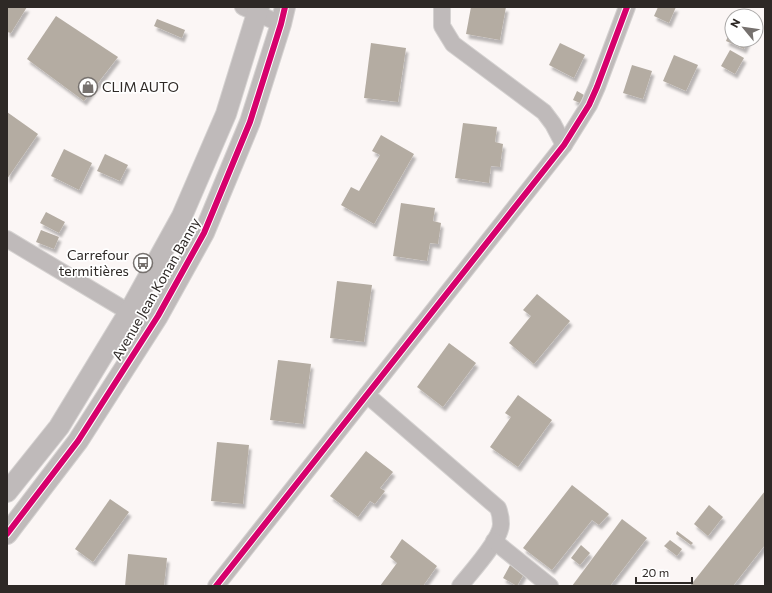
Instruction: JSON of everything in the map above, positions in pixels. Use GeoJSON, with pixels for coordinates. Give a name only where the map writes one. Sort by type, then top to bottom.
{"type":"FeatureCollection","features":[{"type":"Feature","properties":{"kind":"street"},"geometry":{"type":"LineString","coordinates":[[442,7],[442,26],[453,44],[544,112],[554,124],[564,145]]}},
{"type":"Feature","properties":{"kind":"street"},"geometry":{"type":"LineString","coordinates":[[216,586],[564,145],[589,105],[627,7]]}},
{"type":"Feature","properties":{"kind":"street"},"geometry":{"type":"LineString","coordinates":[[253,9],[283,16]]}},
{"type":"Feature","properties":{"kind":"street","name":"Avenue Jean Konan Banny"},"geometry":{"type":"LineString","coordinates":[[7,492],[59,427],[129,312],[182,216],[226,114],[253,9]]}},
{"type":"Feature","properties":{"kind":"street","name":"Avenue Jean Konan Banny"},"geometry":{"type":"LineString","coordinates":[[7,534],[78,441],[152,326],[204,233],[250,122],[283,16]]}},
{"type":"Feature","properties":{"kind":"street"},"geometry":{"type":"LineString","coordinates":[[7,239],[152,326]]}},
{"type":"Feature","properties":{"kind":"street"},"geometry":{"type":"LineString","coordinates":[[367,395],[498,508],[501,523],[500,531],[460,586]]}},
{"type":"Feature","properties":{"kind":"street"},"geometry":{"type":"LineString","coordinates":[[494,541],[550,586]]}},
{"type":"Feature","properties":{"kind":"building"},"geometry":{"type":"Polygon","coordinates":[[[7,7],[27,7],[11,33],[7,32],[7,7]]]}},
{"type":"Feature","properties":{"kind":"building"},"geometry":{"type":"Polygon","coordinates":[[[471,7],[506,7],[500,40],[466,34],[471,7]]]}},
{"type":"Feature","properties":{"kind":"building"},"geometry":{"type":"Polygon","coordinates":[[[658,7],[676,7],[669,23],[654,16],[658,7]]]}},
{"type":"Feature","properties":{"kind":"building"},"geometry":{"type":"Polygon","coordinates":[[[56,16],[118,57],[84,101],[27,59],[56,16]]]}},
{"type":"Feature","properties":{"kind":"building"},"geometry":{"type":"Polygon","coordinates":[[[157,19],[185,30],[182,38],[154,26],[157,19]]]}},
{"type":"Feature","properties":{"kind":"building"},"geometry":{"type":"Polygon","coordinates":[[[371,43],[406,48],[398,102],[364,98],[371,43]]]}},
{"type":"Feature","properties":{"kind":"building"},"geometry":{"type":"Polygon","coordinates":[[[560,43],[585,55],[574,78],[549,65],[560,43]]]}},
{"type":"Feature","properties":{"kind":"building"},"geometry":{"type":"Polygon","coordinates":[[[730,50],[744,58],[735,74],[721,66],[730,50]]]}},
{"type":"Feature","properties":{"kind":"building"},"geometry":{"type":"Polygon","coordinates":[[[674,55],[698,65],[686,91],[663,81],[674,55]]]}},
{"type":"Feature","properties":{"kind":"building"},"geometry":{"type":"Polygon","coordinates":[[[632,65],[652,71],[643,99],[623,93],[632,65]]]}},
{"type":"Feature","properties":{"kind":"building"},"geometry":{"type":"Polygon","coordinates":[[[577,91],[584,95],[580,103],[573,100],[577,91]]]}},
{"type":"Feature","properties":{"kind":"building"},"geometry":{"type":"Polygon","coordinates":[[[7,112],[38,134],[7,179],[7,112]]]}},
{"type":"Feature","properties":{"kind":"building"},"geometry":{"type":"Polygon","coordinates":[[[463,123],[497,127],[495,142],[503,144],[500,167],[491,166],[489,183],[455,178],[463,123]]]}},
{"type":"Feature","properties":{"kind":"building"},"geometry":{"type":"Polygon","coordinates":[[[381,135],[414,154],[374,224],[341,205],[351,187],[359,191],[380,155],[372,151],[381,135]]]}},
{"type":"Feature","properties":{"kind":"building"},"geometry":{"type":"Polygon","coordinates":[[[64,149],[92,163],[79,190],[51,176],[64,149]]]}},
{"type":"Feature","properties":{"kind":"building"},"geometry":{"type":"Polygon","coordinates":[[[105,154],[128,165],[120,181],[97,171],[105,154]]]}},
{"type":"Feature","properties":{"kind":"building"},"geometry":{"type":"Polygon","coordinates":[[[401,203],[435,208],[433,221],[441,223],[438,244],[430,243],[427,261],[393,256],[401,203]]]}},
{"type":"Feature","properties":{"kind":"building"},"geometry":{"type":"Polygon","coordinates":[[[46,212],[65,222],[59,233],[40,223],[46,212]]]}},
{"type":"Feature","properties":{"kind":"building"},"geometry":{"type":"Polygon","coordinates":[[[41,230],[59,237],[54,249],[36,242],[41,230]]]}},
{"type":"Feature","properties":{"kind":"building"},"geometry":{"type":"Polygon","coordinates":[[[337,281],[372,285],[364,342],[330,338],[337,281]]]}},
{"type":"Feature","properties":{"kind":"building"},"geometry":{"type":"Polygon","coordinates":[[[537,294],[570,321],[534,364],[509,343],[531,316],[523,310],[537,294]]]}},
{"type":"Feature","properties":{"kind":"building"},"geometry":{"type":"Polygon","coordinates":[[[449,343],[476,363],[443,407],[417,387],[449,343]]]}},
{"type":"Feature","properties":{"kind":"building"},"geometry":{"type":"Polygon","coordinates":[[[278,360],[311,364],[303,424],[270,420],[278,360]]]}},
{"type":"Feature","properties":{"kind":"building"},"geometry":{"type":"Polygon","coordinates":[[[518,395],[552,420],[518,467],[490,447],[511,417],[505,413],[518,395]]]}},
{"type":"Feature","properties":{"kind":"building"},"geometry":{"type":"Polygon","coordinates":[[[217,442],[249,445],[243,504],[211,501],[217,442]]]}},
{"type":"Feature","properties":{"kind":"building"},"geometry":{"type":"Polygon","coordinates":[[[366,451],[393,472],[380,488],[385,491],[375,504],[370,501],[358,517],[330,496],[366,451]]]}},
{"type":"Feature","properties":{"kind":"building"},"geometry":{"type":"Polygon","coordinates":[[[572,485],[609,514],[599,525],[592,520],[552,570],[523,548],[572,485]]]}},
{"type":"Feature","properties":{"kind":"building"},"geometry":{"type":"Polygon","coordinates":[[[765,491],[765,545],[733,586],[690,586],[765,491]]]}},
{"type":"Feature","properties":{"kind":"building"},"geometry":{"type":"Polygon","coordinates":[[[110,499],[129,512],[93,562],[75,549],[110,499]]]}},
{"type":"Feature","properties":{"kind":"building"},"geometry":{"type":"Polygon","coordinates":[[[709,505],[723,517],[708,536],[694,524],[709,505]]]}},
{"type":"Feature","properties":{"kind":"building"},"geometry":{"type":"Polygon","coordinates":[[[622,519],[647,538],[610,586],[572,586],[622,519]]]}},
{"type":"Feature","properties":{"kind":"building"},"geometry":{"type":"Polygon","coordinates":[[[677,531],[693,543],[691,545],[676,534],[677,531]]]}},
{"type":"Feature","properties":{"kind":"building"},"geometry":{"type":"Polygon","coordinates":[[[402,539],[437,566],[423,586],[380,586],[397,563],[390,557],[402,539]]]}},
{"type":"Feature","properties":{"kind":"building"},"geometry":{"type":"Polygon","coordinates":[[[670,540],[682,549],[677,556],[664,546],[670,540]]]}},
{"type":"Feature","properties":{"kind":"building"},"geometry":{"type":"Polygon","coordinates":[[[581,545],[590,553],[580,565],[571,558],[581,545]]]}},
{"type":"Feature","properties":{"kind":"building"},"geometry":{"type":"Polygon","coordinates":[[[128,554],[167,558],[164,586],[125,586],[128,554]]]}},
{"type":"Feature","properties":{"kind":"building"},"geometry":{"type":"Polygon","coordinates":[[[516,554],[531,562],[517,586],[503,578],[516,554]]]}},
{"type":"Feature","properties":{"kind":"cycle path"},"geometry":{"type":"LineString","coordinates":[[7,534],[78,441],[158,316],[204,233],[250,122],[285,7]]}},
{"type":"Feature","properties":{"kind":"cycle path"},"geometry":{"type":"LineString","coordinates":[[216,586],[564,145],[589,105],[627,7]]}},
{"type":"Feature","properties":{"kind":"place","name":"CLIM AUTO"},"geometry":{"type":"Point","coordinates":[88,87]}},
{"type":"Feature","properties":{"kind":"place","name":"Carrefour termitières"},"geometry":{"type":"Point","coordinates":[143,263]}}]}
